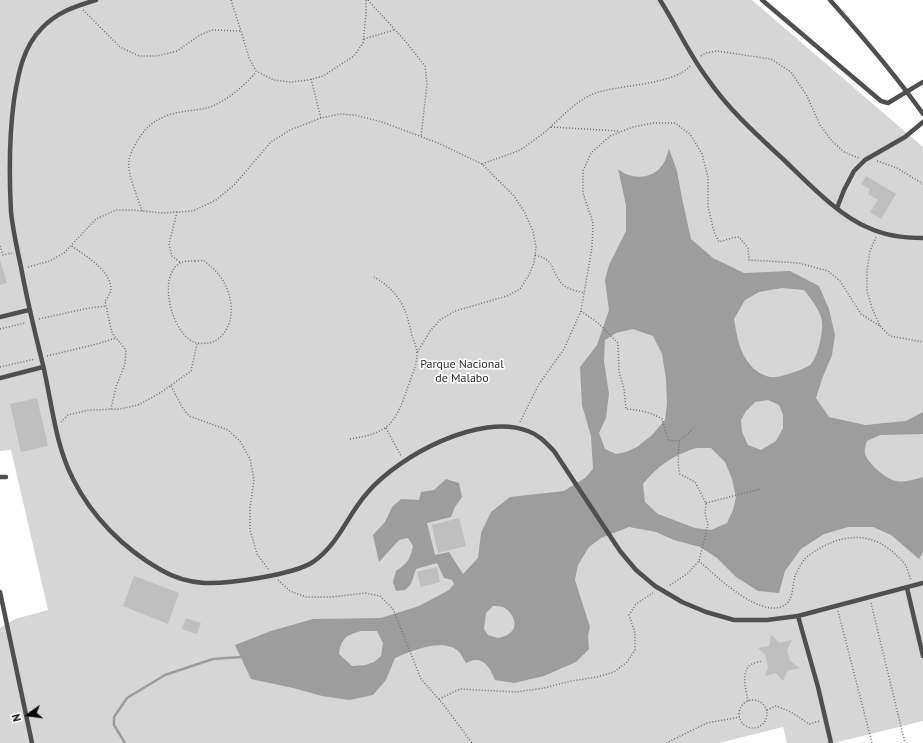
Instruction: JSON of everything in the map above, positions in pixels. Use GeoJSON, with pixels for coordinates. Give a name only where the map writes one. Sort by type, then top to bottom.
{"type":"FeatureCollection","features":[{"type":"Feature","properties":{"kind":"lane"},"geometry":{"type":"LineString","coordinates":[[96,0],[71,7],[54,17],[41,28],[30,43],[22,62],[16,85],[11,120],[9,159],[11,213],[29,310],[56,428],[63,455],[71,477],[98,519],[127,547],[142,559],[165,572],[202,583],[229,582],[272,575],[300,568],[310,564],[323,554],[334,542],[365,495],[390,470],[420,451],[449,438],[497,426],[518,428],[528,431],[541,438],[554,452],[620,551],[636,570],[662,590],[682,602],[706,612],[734,620],[767,620],[798,616],[923,584]]}},
{"type":"Feature","properties":{"kind":"lane"},"geometry":{"type":"LineString","coordinates":[[660,0],[707,79],[734,110],[797,172],[837,208],[849,217],[869,228],[889,235],[908,238],[923,238]]}},
{"type":"Feature","properties":{"kind":"lane"},"geometry":{"type":"LineString","coordinates":[[762,0],[881,101],[888,103],[923,82]]}},
{"type":"Feature","properties":{"kind":"lane"},"geometry":{"type":"LineString","coordinates":[[830,0],[855,27],[923,114]]}},
{"type":"Feature","properties":{"kind":"lane"},"geometry":{"type":"LineString","coordinates":[[837,208],[854,171],[865,160],[905,137],[923,122]]}},
{"type":"Feature","properties":{"kind":"lane"},"geometry":{"type":"LineString","coordinates":[[0,318],[29,310]]}},
{"type":"Feature","properties":{"kind":"lane"},"geometry":{"type":"LineString","coordinates":[[0,378],[43,367]]}},
{"type":"Feature","properties":{"kind":"lane"},"geometry":{"type":"LineString","coordinates":[[0,477],[6,477]]}},
{"type":"Feature","properties":{"kind":"lane"},"geometry":{"type":"LineString","coordinates":[[907,588],[923,656]]}},
{"type":"Feature","properties":{"kind":"lane"},"geometry":{"type":"LineString","coordinates":[[0,592],[32,743]]}},
{"type":"Feature","properties":{"kind":"lane"},"geometry":{"type":"LineString","coordinates":[[798,616],[818,687],[831,743]]}},
{"type":"Feature","properties":{"kind":"path"},"geometry":{"type":"LineString","coordinates":[[231,0],[249,58],[256,71],[274,80],[290,82],[323,76],[354,56],[364,39],[367,0]]}},
{"type":"Feature","properties":{"kind":"path"},"geometry":{"type":"LineString","coordinates":[[367,0],[395,30],[425,66],[428,84],[421,137]]}},
{"type":"Feature","properties":{"kind":"path"},"geometry":{"type":"LineString","coordinates":[[78,5],[120,47],[139,56],[158,56],[177,51],[200,35],[212,30],[241,31]]}},
{"type":"Feature","properties":{"kind":"path"},"geometry":{"type":"LineString","coordinates":[[364,39],[395,30]]}},
{"type":"Feature","properties":{"kind":"path"},"geometry":{"type":"LineString","coordinates":[[482,164],[520,149],[550,127],[566,112],[592,95],[609,89],[636,86],[664,80],[690,67],[695,60],[706,53],[717,52],[771,59],[791,72],[808,96],[820,125],[832,141],[844,152],[865,160],[879,161],[897,168],[923,184]]}},
{"type":"Feature","properties":{"kind":"path"},"geometry":{"type":"LineString","coordinates":[[142,211],[131,175],[129,161],[134,146],[144,130],[158,118],[179,112],[197,110],[211,106],[247,82],[256,71]]}},
{"type":"Feature","properties":{"kind":"path"},"geometry":{"type":"LineString","coordinates":[[311,79],[321,118]]}},
{"type":"Feature","properties":{"kind":"path"},"geometry":{"type":"LineString","coordinates":[[21,269],[50,261],[64,253],[96,219],[116,210],[163,213],[193,211],[216,200],[234,185],[271,142],[290,130],[321,118],[340,114],[355,115],[382,122],[421,137],[482,164],[514,196],[525,213],[533,231],[536,247],[529,275],[520,289],[507,296],[455,311],[440,320],[430,331],[417,353],[414,370],[396,415],[385,427],[369,435],[350,439]]}},
{"type":"Feature","properties":{"kind":"path"},"geometry":{"type":"LineString","coordinates":[[518,428],[539,384],[564,349],[581,311],[592,248],[593,223],[583,193],[583,171],[591,152],[610,136],[633,127],[654,123],[675,123],[690,134],[702,154],[708,177],[708,206],[714,232],[719,242],[739,237],[748,248],[749,260],[799,263],[828,271],[840,281],[861,314],[880,326],[890,336],[923,342]]}},
{"type":"Feature","properties":{"kind":"path"},"geometry":{"type":"LineString","coordinates":[[550,127],[621,131]]}},
{"type":"Feature","properties":{"kind":"path"},"geometry":{"type":"LineString","coordinates":[[177,212],[169,244],[172,256],[181,262]]}},
{"type":"Feature","properties":{"kind":"path"},"geometry":{"type":"LineString","coordinates":[[878,231],[870,251],[867,271],[867,291],[872,308],[880,326]]}},
{"type":"Feature","properties":{"kind":"path"},"geometry":{"type":"LineString","coordinates":[[71,245],[103,270],[109,278],[110,292],[105,301],[112,333],[126,350],[125,364],[116,387],[111,409]]}},
{"type":"Feature","properties":{"kind":"path"},"geometry":{"type":"LineString","coordinates":[[0,246],[3,255],[18,251]]}},
{"type":"Feature","properties":{"kind":"path"},"geometry":{"type":"LineString","coordinates":[[535,255],[544,257],[553,266],[560,281],[568,288],[585,293]]}},
{"type":"Feature","properties":{"kind":"path"},"geometry":{"type":"LineString","coordinates":[[204,261],[217,271],[226,285],[231,301],[230,318],[223,334],[212,343],[197,343],[182,332],[172,315],[168,298],[169,284],[173,268],[181,262],[204,261]]}},
{"type":"Feature","properties":{"kind":"path"},"geometry":{"type":"LineString","coordinates":[[374,278],[382,282],[395,293],[406,310],[417,353]]}},
{"type":"Feature","properties":{"kind":"path"},"geometry":{"type":"LineString","coordinates":[[0,329],[89,308],[106,306]]}},
{"type":"Feature","properties":{"kind":"path"},"geometry":{"type":"LineString","coordinates":[[581,311],[598,323],[618,343],[619,371],[624,389],[626,409],[656,415],[662,419],[668,440],[679,441],[693,429]]}},
{"type":"Feature","properties":{"kind":"path"},"geometry":{"type":"LineString","coordinates":[[0,367],[97,344],[116,338]]}},
{"type":"Feature","properties":{"kind":"path"},"geometry":{"type":"LineString","coordinates":[[56,428],[68,415],[89,410],[120,409],[138,405],[171,386],[191,371],[197,343]]}},
{"type":"Feature","properties":{"kind":"path"},"geometry":{"type":"LineString","coordinates":[[171,386],[182,407],[189,416],[228,430],[240,441],[250,459],[254,480],[250,508],[250,530],[257,554],[272,575],[290,591],[306,597],[332,598],[365,593],[380,596],[393,609],[421,679],[439,699],[472,743]]}},
{"type":"Feature","properties":{"kind":"path"},"geometry":{"type":"LineString","coordinates":[[385,427],[403,462]]}},
{"type":"Feature","properties":{"kind":"path"},"geometry":{"type":"LineString","coordinates":[[439,699],[460,689],[516,692],[544,688],[571,680],[597,677],[614,672],[627,662],[635,650],[636,633],[629,614],[636,604],[651,593],[662,590],[688,573],[699,561],[702,552],[708,524],[705,514],[706,503],[695,482],[680,474],[678,467],[679,441]]}},
{"type":"Feature","properties":{"kind":"path"},"geometry":{"type":"LineString","coordinates":[[706,503],[760,489]]}},
{"type":"Feature","properties":{"kind":"path"},"geometry":{"type":"LineString","coordinates":[[699,561],[723,583],[752,602],[769,608],[783,606],[791,598],[795,576],[804,560],[816,550],[836,540],[857,536],[871,539],[891,550],[906,566],[913,586]]}},
{"type":"Feature","properties":{"kind":"path"},"geometry":{"type":"LineString","coordinates":[[870,597],[905,743]]}},
{"type":"Feature","properties":{"kind":"path"},"geometry":{"type":"LineString","coordinates":[[836,606],[872,743]]}},
{"type":"Feature","properties":{"kind":"path"},"geometry":{"type":"LineString","coordinates":[[748,701],[745,685],[745,671],[751,664],[762,661]]}},
{"type":"Feature","properties":{"kind":"path"},"geometry":{"type":"LineString","coordinates":[[757,700],[765,706],[767,710],[768,715],[765,723],[754,728],[743,724],[740,717],[741,707],[748,701],[757,700]]}},
{"type":"Feature","properties":{"kind":"path"},"geometry":{"type":"LineString","coordinates":[[767,710],[776,706],[791,712],[809,724],[825,719]]}},
{"type":"Feature","properties":{"kind":"path"},"geometry":{"type":"LineString","coordinates":[[666,743],[707,724],[740,717]]}},
{"type":"Feature","properties":{"kind":"green space","name":"Parque Nacional de Malabo"},"geometry":{"type":"Polygon","coordinates":[[[0,0],[752,0],[923,147],[923,721],[834,743],[787,743],[783,727],[719,743],[0,743],[0,628],[15,619],[48,610],[11,450],[0,451],[0,0]]]}},
{"type":"Feature","properties":{"kind":"shaded area"},"geometry":{"type":"Polygon","coordinates":[[[669,149],[677,171],[691,239],[713,258],[744,273],[790,271],[819,286],[829,309],[835,335],[832,355],[816,398],[829,417],[865,425],[906,421],[923,412],[923,434],[880,435],[867,441],[865,447],[866,457],[873,466],[892,480],[902,482],[923,477],[923,552],[919,559],[891,535],[873,527],[848,527],[824,534],[801,549],[785,571],[779,593],[758,591],[736,577],[717,558],[700,547],[674,540],[656,532],[629,527],[601,538],[589,547],[578,565],[575,580],[590,627],[588,636],[589,649],[576,662],[544,676],[514,683],[495,680],[490,670],[479,660],[466,663],[460,653],[454,648],[438,645],[428,646],[395,658],[386,680],[373,695],[349,700],[322,696],[251,679],[235,645],[271,631],[313,619],[381,618],[419,606],[449,590],[454,584],[452,580],[444,578],[437,563],[416,569],[411,584],[405,590],[396,591],[393,582],[396,571],[408,560],[413,546],[408,538],[399,540],[379,562],[373,535],[385,522],[392,507],[401,499],[419,500],[421,492],[434,490],[446,479],[459,483],[462,497],[455,507],[451,517],[427,523],[435,555],[449,552],[463,574],[478,558],[481,533],[491,512],[510,497],[564,491],[585,478],[593,469],[591,436],[582,405],[580,367],[597,345],[609,310],[605,280],[609,265],[626,231],[626,205],[618,169],[629,175],[642,177],[648,176],[659,169],[666,159],[669,149]],[[782,288],[759,292],[745,300],[734,319],[739,344],[748,362],[755,370],[770,377],[798,371],[811,364],[816,356],[822,332],[820,314],[815,305],[804,290],[782,288]],[[633,329],[616,333],[605,340],[604,361],[609,394],[606,418],[599,433],[605,449],[616,454],[626,452],[637,447],[652,435],[665,420],[667,404],[666,379],[662,354],[653,336],[633,329]],[[768,400],[755,402],[746,411],[741,420],[742,432],[748,445],[761,450],[776,441],[783,428],[783,415],[779,405],[768,400]],[[696,448],[687,451],[660,466],[643,484],[645,502],[658,514],[695,528],[711,530],[727,523],[733,510],[736,497],[732,479],[725,462],[711,448],[696,448]],[[493,606],[486,613],[484,629],[488,635],[498,638],[504,636],[513,630],[515,623],[514,619],[506,609],[493,606]],[[361,631],[348,636],[341,644],[339,654],[352,666],[365,665],[374,662],[381,656],[383,643],[377,631],[361,631]]]}},
{"type":"Feature","properties":{"kind":"building"},"geometry":{"type":"Polygon","coordinates":[[[866,176],[896,194],[881,219],[870,212],[878,200],[868,194],[870,189],[861,184],[866,176]]]}},
{"type":"Feature","properties":{"kind":"building"},"geometry":{"type":"Polygon","coordinates":[[[0,260],[7,283],[0,285],[0,260]]]}},
{"type":"Feature","properties":{"kind":"building"},"geometry":{"type":"Polygon","coordinates":[[[37,398],[48,446],[21,452],[10,404],[37,398]]]}},
{"type":"Feature","properties":{"kind":"building"},"geometry":{"type":"Polygon","coordinates":[[[459,518],[466,546],[438,553],[432,525],[459,518]]]}},
{"type":"Feature","properties":{"kind":"building"},"geometry":{"type":"Polygon","coordinates":[[[437,567],[440,582],[421,587],[417,572],[437,567]]]}},
{"type":"Feature","properties":{"kind":"building"},"geometry":{"type":"Polygon","coordinates":[[[134,576],[179,593],[168,624],[123,606],[134,576]]]}},
{"type":"Feature","properties":{"kind":"building"},"geometry":{"type":"Polygon","coordinates":[[[186,618],[201,623],[197,634],[182,629],[186,618]]]}},
{"type":"Feature","properties":{"kind":"building"},"geometry":{"type":"Polygon","coordinates":[[[771,634],[779,643],[792,640],[787,650],[790,661],[800,668],[787,671],[783,681],[776,673],[765,676],[768,667],[765,654],[758,648],[769,646],[771,634]]]}},
{"type":"Feature","properties":{"kind":"waterway"},"geometry":{"type":"LineString","coordinates":[[125,743],[114,725],[114,717],[127,698],[165,675],[213,659],[241,657]]}}]}
